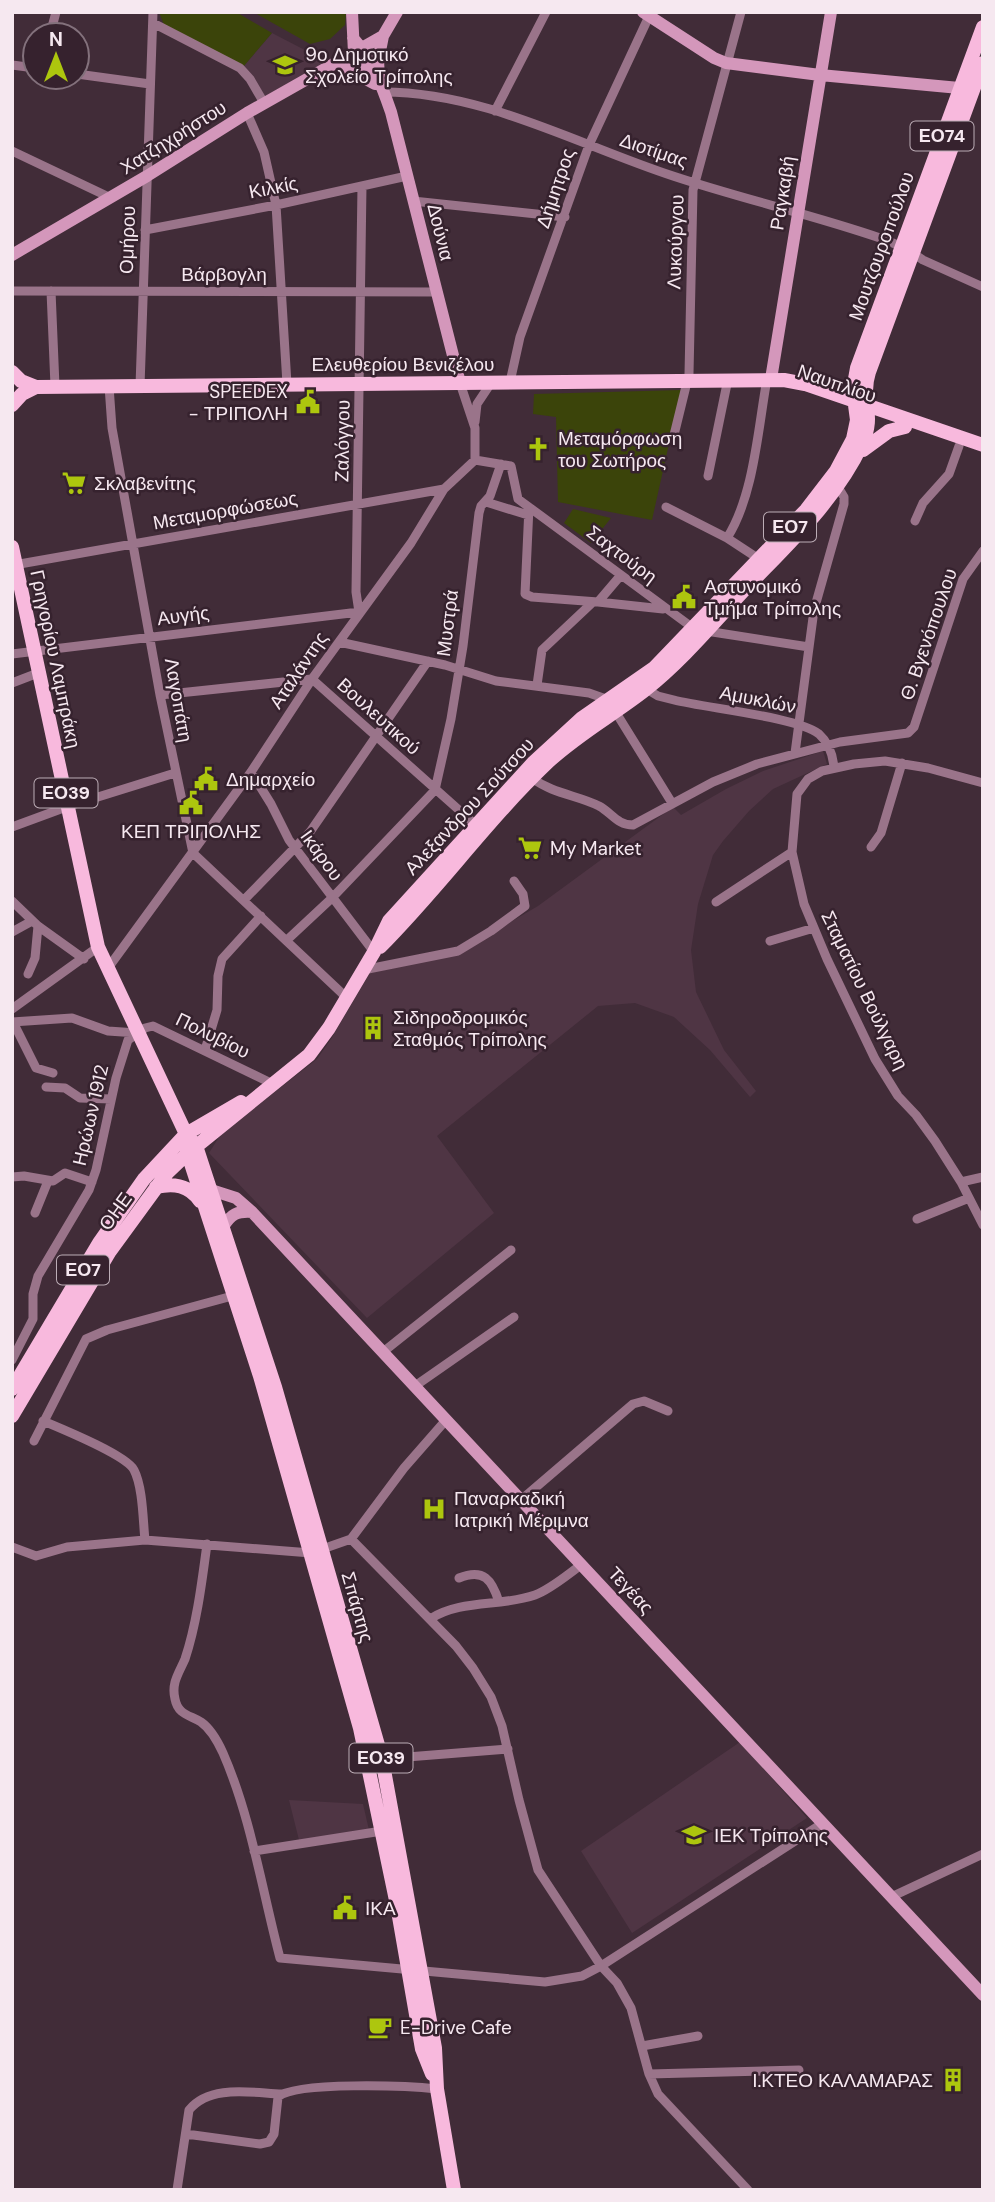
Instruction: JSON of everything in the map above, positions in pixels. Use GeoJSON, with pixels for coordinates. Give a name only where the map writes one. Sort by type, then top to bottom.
{"type":"FeatureCollection","features":[{"type":"Feature","properties":{"kind":"main road","name":"Μουτζουροπούλου"},"geometry":{"type":"LineString","coordinates":[[862,408],[857,368],[907,249],[966,89],[983,27]]}},
{"type":"Feature","properties":{"kind":"main road","name":"Μουτζουροπούλου"},"geometry":{"type":"LineString","coordinates":[[966,89],[983,63]]}},
{"type":"Feature","properties":{"kind":"main road","name":"Μουτζουροπούλου"},"geometry":{"type":"LineString","coordinates":[[862,408],[867,377],[907,249]]}},
{"type":"Feature","properties":{"kind":"main road"},"geometry":{"type":"LineString","coordinates":[[820,389],[847,383],[857,368]]}},
{"type":"Feature","properties":{"kind":"main road"},"geometry":{"type":"LineString","coordinates":[[13,373],[21,381],[36,387]]}},
{"type":"Feature","properties":{"kind":"main road"},"geometry":{"type":"LineString","coordinates":[[13,373],[18,383],[14,402]]}},
{"type":"Feature","properties":{"kind":"main road","name":"Ελευθερίου Βενιζέλου"},"geometry":{"type":"LineString","coordinates":[[36,387],[769,379]]}},
{"type":"Feature","properties":{"kind":"main road","name":"Ναυπλίου"},"geometry":{"type":"LineString","coordinates":[[769,379],[792,381],[820,389],[905,427],[983,455]]}},
{"type":"Feature","properties":{"kind":"main road","name":"Ναυπλίου"},"geometry":{"type":"LineString","coordinates":[[769,379],[983,445]]}},
{"type":"Feature","properties":{"kind":"main road"},"geometry":{"type":"LineString","coordinates":[[14,402],[36,387]]}},
{"type":"Feature","properties":{"kind":"main road","name":"Αλεξανδρου Σούτσου"},"geometry":{"type":"LineString","coordinates":[[479,828],[566,745],[641,685],[813,518],[838,487],[869,428],[862,408]]}},
{"type":"Feature","properties":{"kind":"main road","name":"Αλεξανδρου Σούτσου"},"geometry":{"type":"LineString","coordinates":[[701,629],[759,559],[806,510],[836,471],[853,439],[862,408]]}},
{"type":"Feature","properties":{"kind":"main road","name":"ΕΟ7"},"geometry":{"type":"LineString","coordinates":[[855,459],[880,436],[905,427]]}},
{"type":"Feature","properties":{"kind":"main road","name":"Γρηγορίου Λαμπράκη"},"geometry":{"type":"LineString","coordinates":[[12,547],[98,947],[186,1133]]}},
{"type":"Feature","properties":{"kind":"main road","name":"Αλεξανδρου Σούτσου"},"geometry":{"type":"LineString","coordinates":[[192,1149],[309,1055],[374,952],[407,919],[479,828],[559,737],[582,718],[612,706]]}},
{"type":"Feature","properties":{"kind":"main road","name":"Αλεξανδρου Σούτσου"},"geometry":{"type":"LineString","coordinates":[[186,1133],[274,1084]]}},
{"type":"Feature","properties":{"kind":"main road","name":"ΕΟ39"},"geometry":{"type":"LineString","coordinates":[[186,1133],[185,1143],[192,1149]]}},
{"type":"Feature","properties":{"kind":"main road","name":"ΟΗΕ"},"geometry":{"type":"LineString","coordinates":[[12,1388],[99,1243],[144,1180],[186,1133]]}},
{"type":"Feature","properties":{"kind":"main road","name":"ΟΗΕ"},"geometry":{"type":"LineString","coordinates":[[12,1416],[110,1251],[156,1187],[192,1149]]}},
{"type":"Feature","properties":{"kind":"main road","name":"Σπάρτης"},"geometry":{"type":"LineString","coordinates":[[192,1149],[211,1190],[240,1294]]}},
{"type":"Feature","properties":{"kind":"main road","name":"Σπάρτης"},"geometry":{"type":"LineString","coordinates":[[192,1149],[206,1209],[240,1294],[314,1518],[316,1552],[360,1728],[414,1970]]}},
{"type":"Feature","properties":{"kind":"main road"},"geometry":{"type":"LineString","coordinates":[[156,1187],[174,1185],[187,1188],[206,1209]]}},
{"type":"Feature","properties":{"kind":"main road","name":"Σπάρτης"},"geometry":{"type":"LineString","coordinates":[[316,1552],[382,1759],[414,1970],[422,2049],[437,2089],[454,2190]]}},
{"type":"Feature","properties":{"kind":"street","name":"Ομήρου"},"geometry":{"type":"LineString","coordinates":[[140,386],[153,12]]}},
{"type":"Feature","properties":{"kind":"street"},"geometry":{"type":"LineString","coordinates":[[352,12],[353,38],[359,51]]}},
{"type":"Feature","properties":{"kind":"street"},"geometry":{"type":"LineString","coordinates":[[336,63],[379,86],[383,36],[397,12]]}},
{"type":"Feature","properties":{"kind":"street"},"geometry":{"type":"LineString","coordinates":[[495,111],[546,12]]}},
{"type":"Feature","properties":{"kind":"street","name":"Λυκούργου"},"geometry":{"type":"LineString","coordinates":[[674,435],[688,381],[691,209],[695,183],[741,12]]}},
{"type":"Feature","properties":{"kind":"street","name":"Ραγκαβή"},"geometry":{"type":"LineString","coordinates":[[769,379],[831,12]]}},
{"type":"Feature","properties":{"kind":"street"},"geometry":{"type":"LineString","coordinates":[[648,13],[714,58],[726,63],[966,89]]}},
{"type":"Feature","properties":{"kind":"street","name":"Δήμητρος"},"geometry":{"type":"LineString","coordinates":[[510,383],[520,337],[589,145],[648,13]]}},
{"type":"Feature","properties":{"kind":"street"},"geometry":{"type":"LineString","coordinates":[[153,23],[240,68],[264,103]]}},
{"type":"Feature","properties":{"kind":"street","name":"Χατζηχρήστου"},"geometry":{"type":"LineString","coordinates":[[12,254],[111,198],[264,103],[383,36]]}},
{"type":"Feature","properties":{"kind":"street","name":"Δούνια"},"geometry":{"type":"LineString","coordinates":[[359,51],[391,112],[460,383]]}},
{"type":"Feature","properties":{"kind":"street"},"geometry":{"type":"LineString","coordinates":[[91,76],[150,84]]}},
{"type":"Feature","properties":{"kind":"street","name":"Διοτίμας"},"geometry":{"type":"LineString","coordinates":[[379,86],[436,96],[495,111],[695,183],[798,212],[907,249],[923,260],[983,287]]}},
{"type":"Feature","properties":{"kind":"street"},"geometry":{"type":"LineString","coordinates":[[247,113],[264,152],[276,205],[287,384]]}},
{"type":"Feature","properties":{"kind":"street"},"geometry":{"type":"LineString","coordinates":[[12,151],[111,198]]}},
{"type":"Feature","properties":{"kind":"street","name":"Κιλκίς"},"geometry":{"type":"LineString","coordinates":[[145,230],[407,176]]}},
{"type":"Feature","properties":{"kind":"street","name":"Ζαλόγγου"},"geometry":{"type":"LineString","coordinates":[[359,612],[356,593],[362,186]]}},
{"type":"Feature","properties":{"kind":"street"},"geometry":{"type":"LineString","coordinates":[[413,201],[565,217]]}},
{"type":"Feature","properties":{"kind":"street","name":"Βάρβογλη"},"geometry":{"type":"LineString","coordinates":[[12,291],[436,292]]}},
{"type":"Feature","properties":{"kind":"street"},"geometry":{"type":"LineString","coordinates":[[51,291],[55,386]]}},
{"type":"Feature","properties":{"kind":"street"},"geometry":{"type":"LineString","coordinates":[[708,476],[728,379]]}},
{"type":"Feature","properties":{"kind":"street"},"geometry":{"type":"LineString","coordinates":[[727,538],[738,521],[769,379]]}},
{"type":"Feature","properties":{"kind":"street"},"geometry":{"type":"LineString","coordinates":[[460,383],[475,428]]}},
{"type":"Feature","properties":{"kind":"street"},"geometry":{"type":"LineString","coordinates":[[491,383],[477,404],[475,460],[506,465],[518,499],[528,511],[525,594],[532,597],[665,610]]}},
{"type":"Feature","properties":{"kind":"street","name":"Λαγοπάτη"},"geometry":{"type":"LineString","coordinates":[[109,386],[112,428],[160,695],[194,853]]}},
{"type":"Feature","properties":{"kind":"street"},"geometry":{"type":"LineString","coordinates":[[915,521],[923,503],[949,474],[959,446]]}},
{"type":"Feature","properties":{"kind":"street","name":"Αταλάντης"},"geometry":{"type":"LineString","coordinates":[[108,968],[251,772],[312,678],[411,543],[444,489],[475,460]]}},
{"type":"Feature","properties":{"kind":"street","name":"Μυστρά"},"geometry":{"type":"LineString","coordinates":[[435,790],[442,766],[459,669],[480,509],[506,465]]}},
{"type":"Feature","properties":{"kind":"street"},"geometry":{"type":"LineString","coordinates":[[795,753],[815,605],[844,504],[838,487]]}},
{"type":"Feature","properties":{"kind":"street","name":"Μεταμορφώσεως"},"geometry":{"type":"LineString","coordinates":[[14,565],[444,489]]}},
{"type":"Feature","properties":{"kind":"street"},"geometry":{"type":"LineString","coordinates":[[486,502],[528,511]]}},
{"type":"Feature","properties":{"kind":"street"},"geometry":{"type":"LineString","coordinates":[[666,507],[727,538],[759,559]]}},
{"type":"Feature","properties":{"kind":"street","name":"Σαχτούρη"},"geometry":{"type":"LineString","coordinates":[[528,511],[621,575],[665,610],[701,629]]}},
{"type":"Feature","properties":{"kind":"street","name":"Θ. Βγενόπουλου"},"geometry":{"type":"LineString","coordinates":[[827,744],[903,734],[912,730],[963,579],[983,551]]}},
{"type":"Feature","properties":{"kind":"street"},"geometry":{"type":"LineString","coordinates":[[537,685],[542,650],[621,575]]}},
{"type":"Feature","properties":{"kind":"street","name":"Αυγής"},"geometry":{"type":"LineString","coordinates":[[12,654],[359,612]]}},
{"type":"Feature","properties":{"kind":"street"},"geometry":{"type":"LineString","coordinates":[[701,629],[809,647]]}},
{"type":"Feature","properties":{"kind":"street"},"geometry":{"type":"LineString","coordinates":[[339,642],[428,661],[496,681],[589,693],[612,706],[672,803]]}},
{"type":"Feature","properties":{"kind":"street"},"geometry":{"type":"LineString","coordinates":[[244,900],[310,832],[428,661]]}},
{"type":"Feature","properties":{"kind":"street"},"geometry":{"type":"LineString","coordinates":[[12,683],[38,673]]}},
{"type":"Feature","properties":{"kind":"street","name":"Βουλευτικού"},"geometry":{"type":"LineString","coordinates":[[160,695],[312,678],[479,828]]}},
{"type":"Feature","properties":{"kind":"street","name":"Αμυκλών"},"geometry":{"type":"LineString","coordinates":[[641,685],[674,701],[799,725],[818,733],[827,744]]}},
{"type":"Feature","properties":{"kind":"street"},"geometry":{"type":"LineString","coordinates":[[532,778],[556,792],[599,806],[625,825],[633,825],[735,771],[795,753],[827,744],[834,768]]}},
{"type":"Feature","properties":{"kind":"street","name":"Σταματίου Βούλγαρη"},"geometry":{"type":"LineString","coordinates":[[983,783],[902,763],[867,762],[812,775],[799,789],[793,814],[792,852],[797,880],[814,928],[875,1059],[898,1096],[925,1127],[961,1182],[983,1225]]}},
{"type":"Feature","properties":{"kind":"street"},"geometry":{"type":"LineString","coordinates":[[871,847],[881,833],[902,763]]}},
{"type":"Feature","properties":{"kind":"street","name":"Ικάρου"},"geometry":{"type":"LineString","coordinates":[[251,772],[294,848],[374,952]]}},
{"type":"Feature","properties":{"kind":"street"},"geometry":{"type":"LineString","coordinates":[[12,827],[69,806],[175,774]]}},
{"type":"Feature","properties":{"kind":"street"},"geometry":{"type":"LineString","coordinates":[[287,940],[332,898],[435,790]]}},
{"type":"Feature","properties":{"kind":"street"},"geometry":{"type":"LineString","coordinates":[[716,902],[792,852]]}},
{"type":"Feature","properties":{"kind":"street"},"geometry":{"type":"LineString","coordinates":[[194,853],[347,998]]}},
{"type":"Feature","properties":{"kind":"street"},"geometry":{"type":"LineString","coordinates":[[363,970],[433,954],[454,953],[468,946],[525,906],[523,894],[514,881]]}},
{"type":"Feature","properties":{"kind":"street"},"geometry":{"type":"LineString","coordinates":[[12,901],[35,923],[84,958]]}},
{"type":"Feature","properties":{"kind":"street"},"geometry":{"type":"LineString","coordinates":[[205,1050],[217,1010],[218,976],[222,959],[261,916]]}},
{"type":"Feature","properties":{"kind":"street"},"geometry":{"type":"LineString","coordinates":[[12,932],[35,923]]}},
{"type":"Feature","properties":{"kind":"street"},"geometry":{"type":"LineString","coordinates":[[28,974],[35,958],[35,923]]}},
{"type":"Feature","properties":{"kind":"street"},"geometry":{"type":"LineString","coordinates":[[770,941],[814,928]]}},
{"type":"Feature","properties":{"kind":"street"},"geometry":{"type":"LineString","coordinates":[[12,1009],[98,947]]}},
{"type":"Feature","properties":{"kind":"street"},"geometry":{"type":"LineString","coordinates":[[52,1073],[36,1068],[13,1021],[72,1018],[108,1031],[139,1033]]}},
{"type":"Feature","properties":{"kind":"street","name":"Πολυβίου"},"geometry":{"type":"LineString","coordinates":[[139,1033],[153,1026],[274,1084]]}},
{"type":"Feature","properties":{"kind":"street","name":"Ηρώων 1912"},"geometry":{"type":"LineString","coordinates":[[12,1360],[33,1319],[33,1294],[38,1276],[92,1182],[128,1040],[139,1033]]}},
{"type":"Feature","properties":{"kind":"street"},"geometry":{"type":"LineString","coordinates":[[46,1087],[65,1088],[80,1098],[111,1099]]}},
{"type":"Feature","properties":{"kind":"street"},"geometry":{"type":"LineString","coordinates":[[12,1177],[56,1181],[65,1173],[92,1182]]}},
{"type":"Feature","properties":{"kind":"street"},"geometry":{"type":"LineString","coordinates":[[961,1182],[983,1177]]}},
{"type":"Feature","properties":{"kind":"street"},"geometry":{"type":"LineString","coordinates":[[34,1213],[48,1181]]}},
{"type":"Feature","properties":{"kind":"street","name":"Τεγέας"},"geometry":{"type":"LineString","coordinates":[[211,1190],[236,1198],[252,1212],[983,1995]]}},
{"type":"Feature","properties":{"kind":"street"},"geometry":{"type":"LineString","coordinates":[[917,1219],[969,1198]]}},
{"type":"Feature","properties":{"kind":"street"},"geometry":{"type":"LineString","coordinates":[[223,1227],[230,1216],[237,1212],[252,1212]]}},
{"type":"Feature","properties":{"kind":"street"},"geometry":{"type":"LineString","coordinates":[[383,1352],[511,1250]]}},
{"type":"Feature","properties":{"kind":"street"},"geometry":{"type":"LineString","coordinates":[[34,1441],[82,1343],[90,1336],[240,1294]]}},
{"type":"Feature","properties":{"kind":"street"},"geometry":{"type":"LineString","coordinates":[[415,1386],[514,1317]]}},
{"type":"Feature","properties":{"kind":"street"},"geometry":{"type":"LineString","coordinates":[[521,1500],[633,1404],[644,1401],[668,1411]]}},
{"type":"Feature","properties":{"kind":"street"},"geometry":{"type":"LineString","coordinates":[[12,1547],[36,1556],[67,1548],[145,1541],[316,1552],[351,1539],[404,1468],[446,1420]]}},
{"type":"Feature","properties":{"kind":"street"},"geometry":{"type":"LineString","coordinates":[[43,1421],[81,1438],[133,1468],[138,1481],[145,1541]]}},
{"type":"Feature","properties":{"kind":"street"},"geometry":{"type":"LineString","coordinates":[[351,1539],[430,1619],[473,1668],[491,1697],[502,1726],[538,1870],[601,1966],[617,1983],[631,2008],[649,2074],[658,2094],[748,2190]]}},
{"type":"Feature","properties":{"kind":"street"},"geometry":{"type":"LineString","coordinates":[[207,1544],[203,1579],[184,1659],[174,1681],[175,1700],[182,1714],[203,1723],[222,1752],[254,1852],[280,1958],[545,1982],[582,1976],[822,1823]]}},
{"type":"Feature","properties":{"kind":"street"},"geometry":{"type":"LineString","coordinates":[[430,1619],[442,1611],[538,1594],[581,1565]]}},
{"type":"Feature","properties":{"kind":"street"},"geometry":{"type":"LineString","coordinates":[[459,1578],[472,1574],[484,1576],[492,1584],[499,1602]]}},
{"type":"Feature","properties":{"kind":"street"},"geometry":{"type":"LineString","coordinates":[[382,1759],[508,1749]]}},
{"type":"Feature","properties":{"kind":"street"},"geometry":{"type":"LineString","coordinates":[[254,1852],[382,1830]]}},
{"type":"Feature","properties":{"kind":"street"},"geometry":{"type":"LineString","coordinates":[[891,1897],[983,1854]]}},
{"type":"Feature","properties":{"kind":"street"},"geometry":{"type":"LineString","coordinates":[[642,2046],[698,2036]]}},
{"type":"Feature","properties":{"kind":"street"},"geometry":{"type":"LineString","coordinates":[[649,2074],[799,2070]]}},
{"type":"Feature","properties":{"kind":"street"},"geometry":{"type":"LineString","coordinates":[[177,2190],[189,2110],[196,2102],[227,2092],[282,2094],[337,2087],[416,2086],[437,2089]]}},
{"type":"Feature","properties":{"kind":"street"},"geometry":{"type":"LineString","coordinates":[[186,2134],[260,2144],[269,2142],[274,2134],[276,2104],[282,2094]]}},
{"type":"Feature","properties":{"kind":"shaded area","name":"9ο Δημοτικό Σχολείο Τρίπολης"},"geometry":{"type":"Polygon","coordinates":[[[272,33],[328,62],[264,97],[243,67],[272,33]]]}},
{"type":"Feature","properties":{"kind":"shaded area"},"geometry":{"type":"Polygon","coordinates":[[[823,751],[827,764],[773,789],[723,841],[713,855],[698,904],[691,950],[696,992],[724,1050],[756,1091],[750,1097],[710,1050],[674,1017],[635,1003],[598,1006],[437,1136],[494,1213],[367,1318],[209,1153],[221,1134],[317,1059],[370,973],[456,954],[538,906],[673,807],[681,815],[763,771],[823,751]]]}},
{"type":"Feature","properties":{"kind":"shaded area","name":"ΙΕΚ Τρίπολης"},"geometry":{"type":"Polygon","coordinates":[[[740,1742],[807,1818],[632,1933],[581,1851],[740,1742]]]}},
{"type":"Feature","properties":{"kind":"shaded area"},"geometry":{"type":"Polygon","coordinates":[[[289,1800],[363,1804],[369,1830],[299,1840],[289,1800]]]}},
{"type":"Feature","properties":{"kind":"green space"},"geometry":{"type":"Polygon","coordinates":[[[159,12],[236,12],[272,33],[243,67],[164,25],[159,12]]]}},
{"type":"Feature","properties":{"kind":"green space"},"geometry":{"type":"Polygon","coordinates":[[[253,12],[346,12],[345,25],[330,39],[310,44],[253,12]]]}},
{"type":"Feature","properties":{"kind":"green space"},"geometry":{"type":"Polygon","coordinates":[[[681,390],[652,520],[558,502],[556,417],[533,414],[534,394],[681,390]]]}},
{"type":"Feature","properties":{"kind":"green space"},"geometry":{"type":"Polygon","coordinates":[[[573,509],[611,518],[591,543],[564,523],[573,509]]]}},
{"type":"Feature","properties":{"kind":"place","name":"9ο Δημοτικό Σχολείο Τρίπολης"},"geometry":{"type":"Point","coordinates":[285,65]}},
{"type":"Feature","properties":{"kind":"place","name":"SPEEDEX - ΤΡΙΠΟΛΗ"},"geometry":{"type":"Point","coordinates":[308,402]}},
{"type":"Feature","properties":{"kind":"place","name":"Μεταμόρφωση του Σωτήρος"},"geometry":{"type":"Point","coordinates":[538,449]}},
{"type":"Feature","properties":{"kind":"place","name":"Σκλαβενίτης"},"geometry":{"type":"Point","coordinates":[74,483]}},
{"type":"Feature","properties":{"kind":"place","name":"Αστυνομικό Τμήμα Τρίπολης"},"geometry":{"type":"Point","coordinates":[684,597]}},
{"type":"Feature","properties":{"kind":"place","name":"Δημαρχείο"},"geometry":{"type":"Point","coordinates":[206,779]}},
{"type":"Feature","properties":{"kind":"place","name":"ΚΕΠ ΤΡΙΠΟΛΗΣ"},"geometry":{"type":"Point","coordinates":[191,803]}},
{"type":"Feature","properties":{"kind":"place","name":"My Market"},"geometry":{"type":"Point","coordinates":[530,848]}},
{"type":"Feature","properties":{"kind":"place","name":"Σιδηροδρομικός Σταθμός Τρίπολης"},"geometry":{"type":"Point","coordinates":[373,1028]}},
{"type":"Feature","properties":{"kind":"place","name":"Παναρκαδική Ιατρική Μέριμνα"},"geometry":{"type":"Point","coordinates":[434,1509]}},
{"type":"Feature","properties":{"kind":"place","name":"ΙΕΚ Τρίπολης"},"geometry":{"type":"Point","coordinates":[694,1835]}},
{"type":"Feature","properties":{"kind":"place","name":"ΙΚΑ"},"geometry":{"type":"Point","coordinates":[345,1908]}},
{"type":"Feature","properties":{"kind":"place","name":"E-Drive Cafe"},"geometry":{"type":"Point","coordinates":[380,2027]}},
{"type":"Feature","properties":{"kind":"place","name":"Ι.ΚΤΕΟ ΚΑΛΑΜΑΡΑΣ"},"geometry":{"type":"Point","coordinates":[953,2080]}}]}
